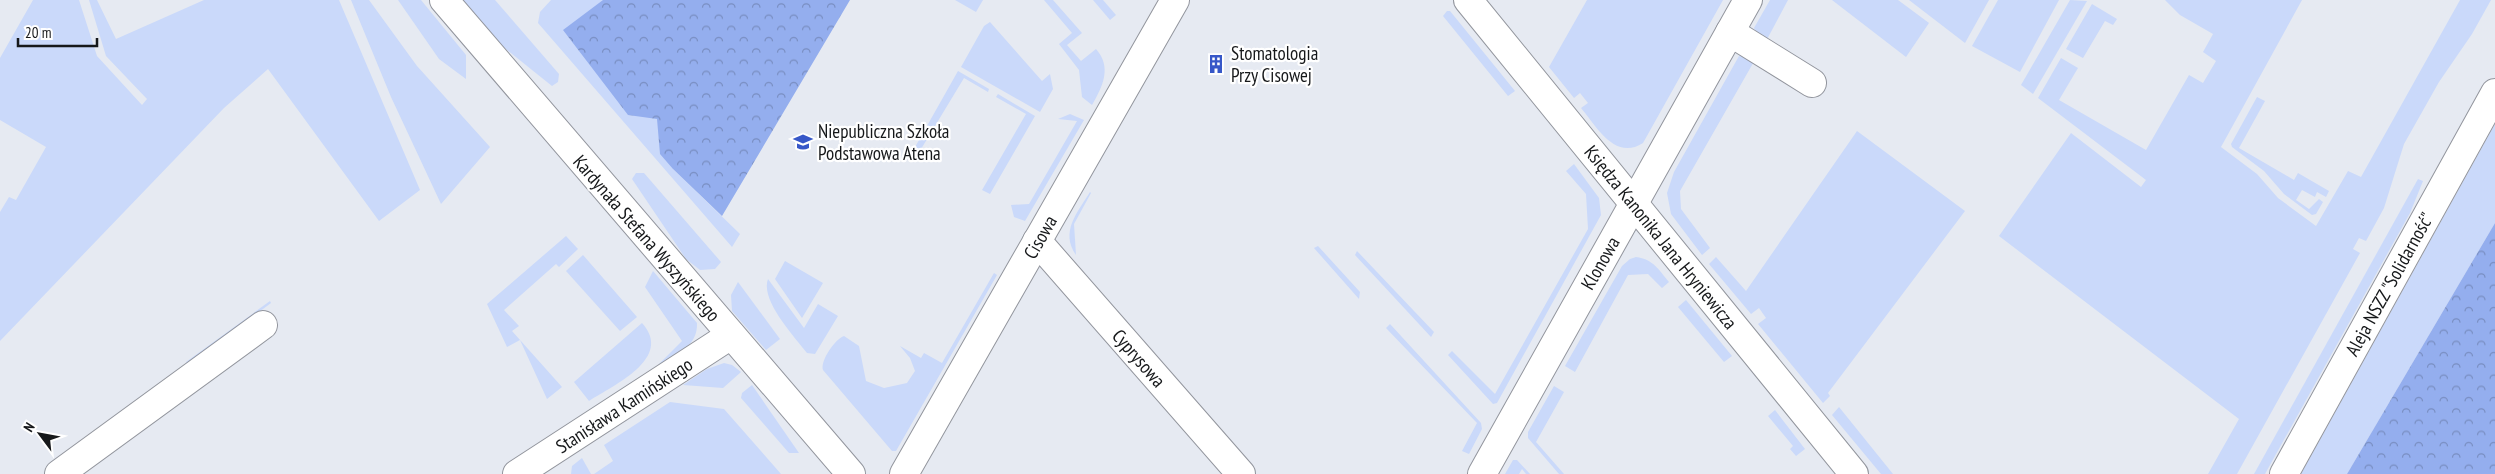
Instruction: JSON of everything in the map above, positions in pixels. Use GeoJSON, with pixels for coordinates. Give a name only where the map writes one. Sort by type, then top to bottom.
{"type":"FeatureCollection","features":[{"type":"Feature","properties":{"kind":"street","name":"Kardynała Stefana Wyszyńskiego"},"geometry":{"type":"LineString","coordinates":[[444,0],[852,474]]}},
{"type":"Feature","properties":{"kind":"street","name":"Cisowa"},"geometry":{"type":"LineString","coordinates":[[904,474],[1175,0]]}},
{"type":"Feature","properties":{"kind":"street","name":"Księdza Kanonika Jana Hryniewicza"},"geometry":{"type":"LineString","coordinates":[[1468,0],[1854,474]]}},
{"type":"Feature","properties":{"kind":"street","name":"Klonowa"},"geometry":{"type":"LineString","coordinates":[[1482,474],[1748,0]]}},
{"type":"Feature","properties":{"kind":"street"},"geometry":{"type":"LineString","coordinates":[[1730,32],[1812,83]]}},
{"type":"Feature","properties":{"kind":"street","name":"Aleja NSZZ \"Solidarność\""},"geometry":{"type":"LineString","coordinates":[[2284,474],[2495,93]]}},
{"type":"Feature","properties":{"kind":"street","name":"Cyprysowa"},"geometry":{"type":"LineString","coordinates":[[1037,241],[1241,474]]}},
{"type":"Feature","properties":{"kind":"street"},"geometry":{"type":"LineString","coordinates":[[60,474],[263,325]]}},
{"type":"Feature","properties":{"kind":"street","name":"Stanisława Kamińskiego"},"geometry":{"type":"LineString","coordinates":[[534,469],[731,335]]}},
{"type":"Feature","properties":{"kind":"shaded area"},"geometry":{"type":"Polygon","coordinates":[[[33,0],[79,0],[97,56],[142,105],[147,99],[106,56],[89,0],[97,0],[116,39],[204,0],[339,0],[420,190],[379,221],[268,69],[224,108],[0,341],[0,212],[9,197],[16,200],[46,147],[0,120],[0,58],[33,0]]]}},
{"type":"Feature","properties":{"kind":"shaded area"},"geometry":{"type":"Polygon","coordinates":[[[351,0],[369,0],[417,66],[490,147],[441,204],[391,97],[351,0]]]}},
{"type":"Feature","properties":{"kind":"shaded area"},"geometry":{"type":"Polygon","coordinates":[[[398,0],[421,0],[466,55],[466,79],[439,59],[398,0]]]}},
{"type":"Feature","properties":{"kind":"shaded area"},"geometry":{"type":"Polygon","coordinates":[[[463,0],[495,0],[559,74],[558,82],[552,86],[502,46],[463,0]]]}},
{"type":"Feature","properties":{"kind":"shaded area"},"geometry":{"type":"Polygon","coordinates":[[[551,0],[771,0],[673,169],[740,234],[732,247],[538,23],[540,12],[551,0]]]}},
{"type":"Feature","properties":{"kind":"shaded area"},"geometry":{"type":"Polygon","coordinates":[[[955,0],[983,0],[976,12],[955,0]]]}},
{"type":"Feature","properties":{"kind":"shaded area"},"geometry":{"type":"Polygon","coordinates":[[[1044,0],[1053,0],[1082,33],[1067,45],[1081,61],[1096,49],[1101,56],[1105,70],[1104,77],[1100,91],[1092,105],[1082,97],[1079,70],[1059,44],[1072,33],[1044,0]]]}},
{"type":"Feature","properties":{"kind":"shaded area"},"geometry":{"type":"Polygon","coordinates":[[[1093,0],[1103,0],[1116,15],[1110,20],[1093,0]]]}},
{"type":"Feature","properties":{"kind":"shaded area"},"geometry":{"type":"Polygon","coordinates":[[[1587,0],[1723,0],[1643,143],[1633,147],[1624,148],[1615,145],[1607,139],[1581,108],[1588,103],[1580,93],[1574,98],[1549,67],[1587,0]]]}},
{"type":"Feature","properties":{"kind":"shaded area"},"geometry":{"type":"Polygon","coordinates":[[[1770,0],[1788,0],[1764,45],[1754,28],[1770,0]]]}},
{"type":"Feature","properties":{"kind":"shaded area"},"geometry":{"type":"Polygon","coordinates":[[[1832,0],[1898,0],[1929,23],[1906,57],[1832,0]]]}},
{"type":"Feature","properties":{"kind":"shaded area"},"geometry":{"type":"Polygon","coordinates":[[[1909,0],[1989,0],[1965,43],[1909,0]]]}},
{"type":"Feature","properties":{"kind":"shaded area"},"geometry":{"type":"Polygon","coordinates":[[[1998,0],[2059,0],[2020,72],[1972,46],[1998,0]]]}},
{"type":"Feature","properties":{"kind":"shaded area"},"geometry":{"type":"Polygon","coordinates":[[[2070,0],[2087,1],[2033,94],[2021,85],[2070,0]]]}},
{"type":"Feature","properties":{"kind":"shaded area"},"geometry":{"type":"Polygon","coordinates":[[[2165,0],[2302,0],[2221,147],[2257,174],[2278,198],[2316,226],[2348,171],[2361,177],[2460,0],[2491,0],[2472,34],[2439,82],[2404,144],[2384,208],[2366,241],[2359,238],[2353,249],[2360,253],[2237,474],[2208,474],[2239,419],[1999,236],[2071,133],[2141,187],[2146,180],[2038,98],[2061,58],[2078,68],[2059,100],[2146,150],[2189,75],[2203,83],[2216,61],[2203,52],[2213,34],[2180,15],[2165,0]]]}},
{"type":"Feature","properties":{"kind":"shaded area"},"geometry":{"type":"Polygon","coordinates":[[[2092,4],[2117,19],[2113,25],[2105,21],[2083,58],[2066,49],[2092,4]]]}},
{"type":"Feature","properties":{"kind":"shaded area"},"geometry":{"type":"Polygon","coordinates":[[[1447,11],[1450,11],[1515,91],[1508,96],[1443,16],[1447,11]]]}},
{"type":"Feature","properties":{"kind":"shaded area"},"geometry":{"type":"Polygon","coordinates":[[[990,22],[1042,81],[1050,74],[1053,89],[1040,112],[961,67],[984,26],[990,22]]]}},
{"type":"Feature","properties":{"kind":"shaded area"},"geometry":{"type":"Polygon","coordinates":[[[1739,56],[1756,58],[1680,191],[1681,209],[1710,248],[1702,255],[1671,214],[1667,193],[1674,172],[1739,56]]]}},
{"type":"Feature","properties":{"kind":"shaded area"},"geometry":{"type":"Polygon","coordinates":[[[958,71],[989,89],[988,92],[964,78],[915,159],[910,156],[958,71]]]}},
{"type":"Feature","properties":{"kind":"shaded area"},"geometry":{"type":"Polygon","coordinates":[[[998,94],[1035,116],[990,194],[982,190],[1026,114],[996,97],[998,94]]]}},
{"type":"Feature","properties":{"kind":"shaded area"},"geometry":{"type":"Polygon","coordinates":[[[2257,97],[2265,101],[2239,148],[2294,180],[2298,173],[2329,191],[2326,197],[2317,192],[2315,197],[2302,190],[2296,200],[2309,209],[2319,199],[2323,202],[2316,214],[2312,215],[2284,194],[2264,171],[2232,147],[2231,144],[2257,97]]]}},
{"type":"Feature","properties":{"kind":"shaded area"},"geometry":{"type":"Polygon","coordinates":[[[1070,114],[1084,120],[1025,221],[1014,217],[1011,205],[1029,204],[1077,121],[1058,119],[1070,114]]]}},
{"type":"Feature","properties":{"kind":"shaded area"},"geometry":{"type":"Polygon","coordinates":[[[2495,124],[2495,223],[2347,474],[2301,474],[2495,124]]]}},
{"type":"Feature","properties":{"kind":"shaded area"},"geometry":{"type":"Polygon","coordinates":[[[1857,131],[1965,211],[1828,393],[1830,396],[1823,403],[1758,324],[1766,318],[1759,308],[1751,314],[1709,264],[1716,257],[1746,291],[1857,131]]]}},
{"type":"Feature","properties":{"kind":"shaded area"},"geometry":{"type":"Polygon","coordinates":[[[1574,164],[1599,198],[1601,215],[1497,403],[1493,404],[1448,355],[1452,351],[1495,394],[1588,229],[1586,194],[1566,171],[1574,164]]]}},
{"type":"Feature","properties":{"kind":"shaded area"},"geometry":{"type":"Polygon","coordinates":[[[636,173],[644,173],[721,262],[715,269],[700,270],[686,259],[632,179],[636,173]]]}},
{"type":"Feature","properties":{"kind":"shaded area"},"geometry":{"type":"Polygon","coordinates":[[[2418,179],[2423,181],[2410,213],[2265,474],[2254,474],[2418,179]]]}},
{"type":"Feature","properties":{"kind":"shaded area"},"geometry":{"type":"Polygon","coordinates":[[[1090,192],[1074,224],[1076,255],[1071,247],[1070,230],[1076,215],[1090,192]]]}},
{"type":"Feature","properties":{"kind":"shaded area"},"geometry":{"type":"Polygon","coordinates":[[[566,236],[578,249],[559,267],[556,264],[504,310],[519,326],[512,331],[562,387],[547,399],[520,340],[507,347],[487,304],[566,236]]]}},
{"type":"Feature","properties":{"kind":"shaded area"},"geometry":{"type":"Polygon","coordinates":[[[1318,246],[1360,292],[1359,299],[1314,248],[1318,246]]]}},
{"type":"Feature","properties":{"kind":"shaded area"},"geometry":{"type":"Polygon","coordinates":[[[1357,251],[1434,332],[1431,337],[1355,255],[1357,251]]]}},
{"type":"Feature","properties":{"kind":"shaded area"},"geometry":{"type":"Polygon","coordinates":[[[583,255],[637,317],[620,331],[566,271],[583,255]]]}},
{"type":"Feature","properties":{"kind":"shaded area"},"geometry":{"type":"Polygon","coordinates":[[[1636,257],[1647,260],[1659,269],[1669,282],[1662,288],[1648,274],[1628,275],[1575,372],[1565,366],[1622,266],[1630,259],[1636,257]]]}},
{"type":"Feature","properties":{"kind":"shaded area"},"geometry":{"type":"Polygon","coordinates":[[[785,261],[823,283],[802,318],[775,279],[785,261]]]}},
{"type":"Feature","properties":{"kind":"shaded area"},"geometry":{"type":"Polygon","coordinates":[[[653,271],[697,323],[694,338],[690,343],[679,353],[660,365],[682,341],[645,287],[653,271]]]}},
{"type":"Feature","properties":{"kind":"shaded area"},"geometry":{"type":"Polygon","coordinates":[[[994,273],[997,275],[896,451],[892,451],[823,370],[824,361],[829,351],[836,341],[844,336],[859,346],[866,381],[884,388],[907,383],[915,371],[910,358],[900,346],[921,358],[924,353],[942,363],[994,273]]]}},
{"type":"Feature","properties":{"kind":"shaded area"},"geometry":{"type":"Polygon","coordinates":[[[768,279],[804,328],[818,304],[838,316],[815,354],[807,353],[773,307],[767,288],[768,279]]]}},
{"type":"Feature","properties":{"kind":"shaded area"},"geometry":{"type":"Polygon","coordinates":[[[738,282],[780,339],[766,350],[732,311],[731,295],[738,282]]]}},
{"type":"Feature","properties":{"kind":"shaded area"},"geometry":{"type":"Polygon","coordinates":[[[1686,300],[1732,356],[1724,362],[1678,307],[1686,300]]]}},
{"type":"Feature","properties":{"kind":"shaded area"},"geometry":{"type":"Polygon","coordinates":[[[270,301],[271,303],[216,344],[191,369],[186,362],[270,301]]]}},
{"type":"Feature","properties":{"kind":"shaded area"},"geometry":{"type":"Polygon","coordinates":[[[642,323],[650,336],[651,348],[646,359],[625,379],[589,401],[574,382],[642,323]]]}},
{"type":"Feature","properties":{"kind":"shaded area"},"geometry":{"type":"Polygon","coordinates":[[[1390,324],[1481,423],[1482,429],[1469,454],[1462,451],[1477,423],[1386,328],[1390,324]]]}},
{"type":"Feature","properties":{"kind":"shaded area"},"geometry":{"type":"Polygon","coordinates":[[[724,363],[732,365],[741,372],[723,388],[683,385],[707,369],[724,363]]]}},
{"type":"Feature","properties":{"kind":"shaded area"},"geometry":{"type":"Polygon","coordinates":[[[752,385],[799,453],[789,453],[741,398],[742,393],[752,385]]]}},
{"type":"Feature","properties":{"kind":"shaded area"},"geometry":{"type":"Polygon","coordinates":[[[1554,386],[1564,392],[1536,442],[1564,474],[1559,474],[1528,438],[1528,432],[1554,386]]]}},
{"type":"Feature","properties":{"kind":"shaded area"},"geometry":{"type":"Polygon","coordinates":[[[670,402],[724,409],[781,474],[594,474],[613,461],[604,445],[670,402]]]}},
{"type":"Feature","properties":{"kind":"shaded area"},"geometry":{"type":"Polygon","coordinates":[[[1839,407],[1893,474],[1881,474],[1832,415],[1839,407]]]}},
{"type":"Feature","properties":{"kind":"shaded area"},"geometry":{"type":"Polygon","coordinates":[[[1775,410],[1805,449],[1796,456],[1790,449],[1793,446],[1768,416],[1775,410]]]}},
{"type":"Feature","properties":{"kind":"shaded area"},"geometry":{"type":"Polygon","coordinates":[[[582,458],[591,474],[571,474],[572,466],[582,458]]]}},
{"type":"Feature","properties":{"kind":"shaded area"},"geometry":{"type":"Polygon","coordinates":[[[1513,460],[1517,460],[1530,474],[1526,474],[1522,469],[1519,474],[1505,474],[1513,460]]]}},
{"type":"Feature","properties":{"kind":"green space"},"geometry":{"type":"Polygon","coordinates":[[[603,0],[850,0],[722,216],[660,154],[657,119],[628,115],[563,30],[603,0]]]}},
{"type":"Feature","properties":{"kind":"green space"},"geometry":{"type":"Polygon","coordinates":[[[2495,223],[2495,474],[2347,474],[2495,223]]]}},
{"type":"Feature","properties":{"kind":"place","name":"Stomatologia Przy Cisowej"},"geometry":{"type":"Point","coordinates":[1216,64]}},
{"type":"Feature","properties":{"kind":"place","name":"Niepubliczna Szkoła Podstawowa Atena"},"geometry":{"type":"Point","coordinates":[803,142]}}]}
